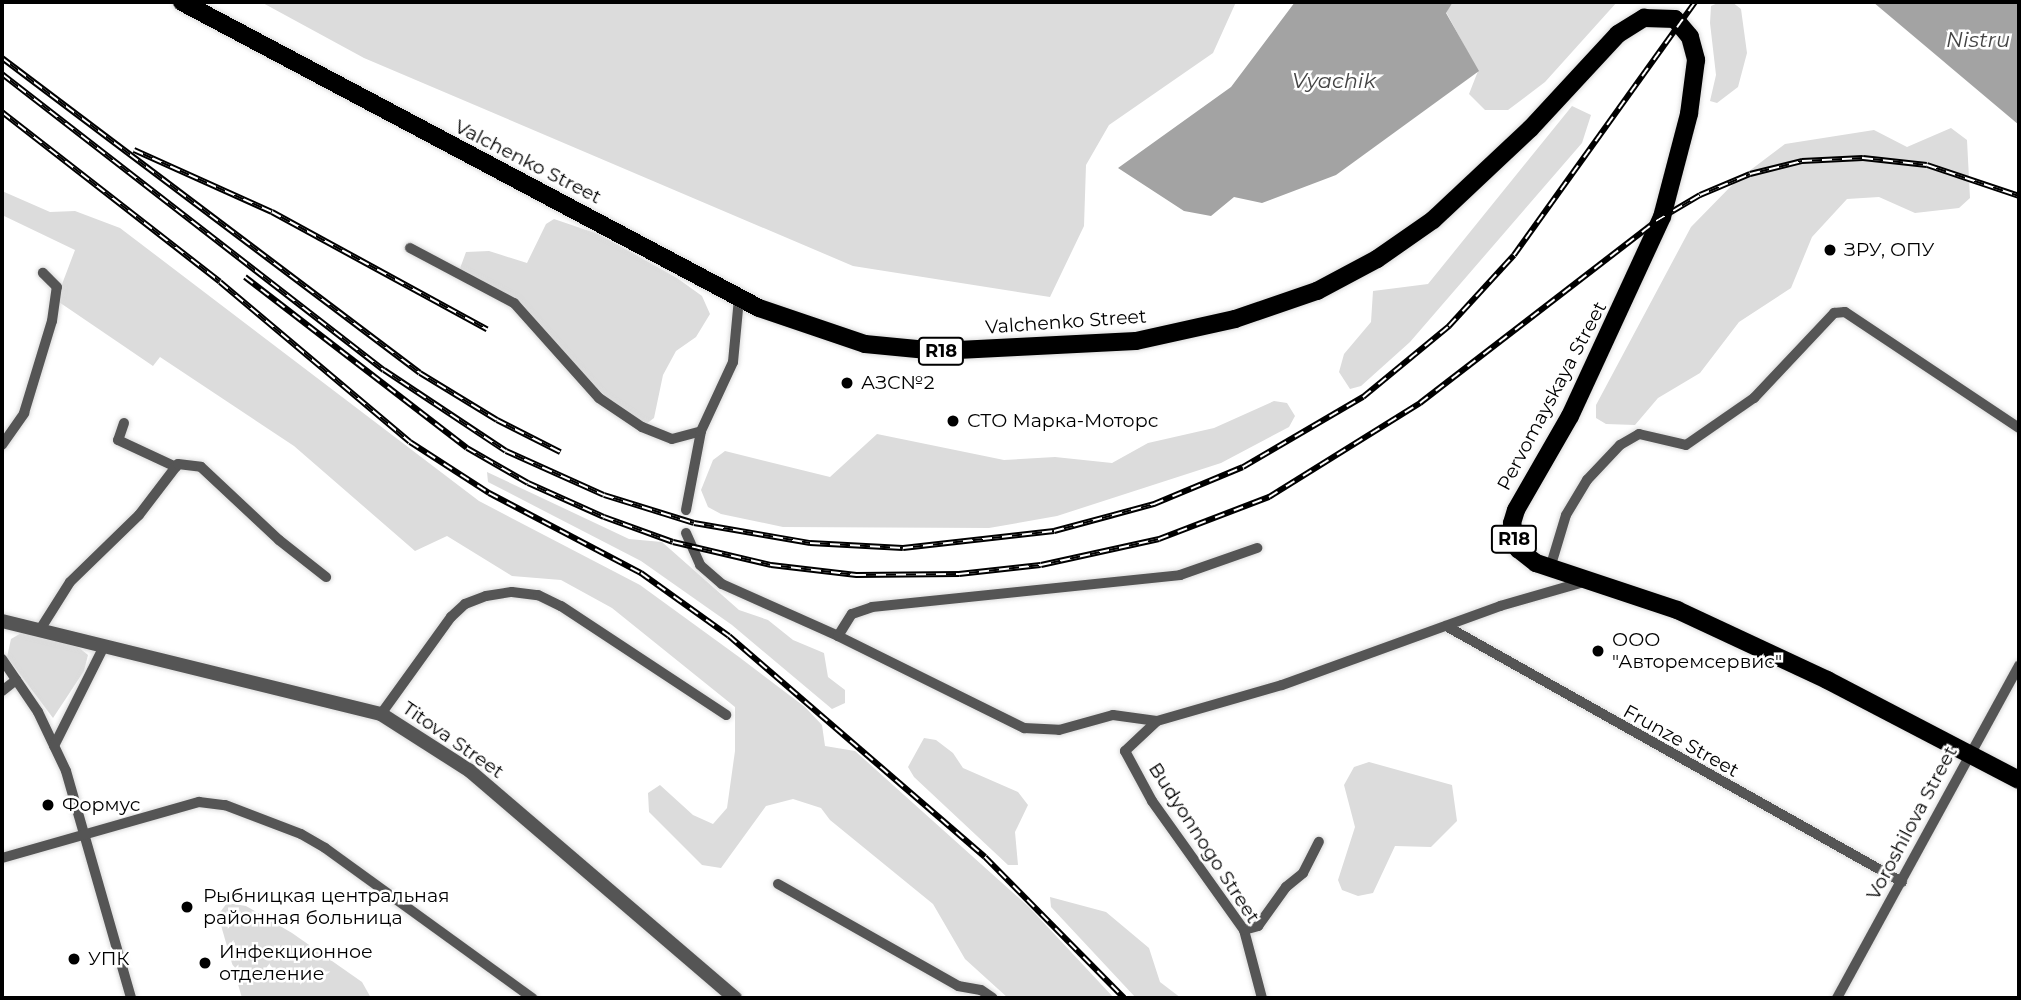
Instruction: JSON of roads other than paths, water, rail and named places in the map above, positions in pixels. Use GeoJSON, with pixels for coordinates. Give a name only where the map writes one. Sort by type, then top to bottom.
{"type":"FeatureCollection","features":[{"type":"Feature","properties":{"kind":"main road","name":"Valchenko Street"},"geometry":{"type":"LineString","coordinates":[[182,2],[740,298],[814,330],[908,350],[1136,341],[1235,319],[1317,291],[1377,259],[1433,220],[1530,129],[1618,34],[1644,18],[1675,19]]}},
{"type":"Feature","properties":{"kind":"main road","name":"Pervomayskaya Street"},"geometry":{"type":"LineString","coordinates":[[1675,19],[1690,37],[1696,60],[1689,114],[1662,218],[1576,404],[1512,523],[1518,549],[1550,568],[1594,580],[1689,615],[2019,780]]}},
{"type":"Feature","properties":{"kind":"street"},"geometry":{"type":"LineString","coordinates":[[410,248],[514,303],[599,398],[642,427],[672,439],[701,431]]}},
{"type":"Feature","properties":{"kind":"street"},"geometry":{"type":"LineString","coordinates":[[2,445],[24,413],[52,321],[57,287],[43,273]]}},
{"type":"Feature","properties":{"kind":"street"},"geometry":{"type":"LineString","coordinates":[[686,510],[701,431],[733,362],[740,298]]}},
{"type":"Feature","properties":{"kind":"street"},"geometry":{"type":"LineString","coordinates":[[1550,568],[1566,515],[1587,480],[1620,445],[1639,434],[1686,445],[1754,398],[1834,313],[1845,312],[2019,428]]}},
{"type":"Feature","properties":{"kind":"street"},"geometry":{"type":"LineString","coordinates":[[124,423],[118,440],[176,467]]}},
{"type":"Feature","properties":{"kind":"street"},"geometry":{"type":"LineString","coordinates":[[41,628],[70,582],[139,515],[176,467],[188,463],[201,467],[279,540],[326,577]]}},
{"type":"Feature","properties":{"kind":"street"},"geometry":{"type":"LineString","coordinates":[[686,533],[700,565],[722,584],[838,636],[1024,727],[1059,730],[1113,715],[1157,721],[1282,685],[1446,626],[1594,580]]}},
{"type":"Feature","properties":{"kind":"street"},"geometry":{"type":"LineString","coordinates":[[838,636],[852,614],[872,607],[1181,575],[1256,548]]}},
{"type":"Feature","properties":{"kind":"street"},"geometry":{"type":"LineString","coordinates":[[381,714],[451,617],[465,604],[486,596],[512,592],[538,596],[561,606],[726,715]]}},
{"type":"Feature","properties":{"kind":"street","name":"Titova Street"},"geometry":{"type":"LineString","coordinates":[[2,621],[41,628],[103,648],[242,677],[381,714],[470,771],[735,998]]}},
{"type":"Feature","properties":{"kind":"street","name":"Frunze Street"},"geometry":{"type":"LineString","coordinates":[[1446,626],[1902,883]]}},
{"type":"Feature","properties":{"kind":"street"},"geometry":{"type":"LineString","coordinates":[[54,746],[103,648]]}},
{"type":"Feature","properties":{"kind":"street"},"geometry":{"type":"LineString","coordinates":[[2,659],[54,746],[84,833],[131,998]]}},
{"type":"Feature","properties":{"kind":"street","name":"Voroshilova Street"},"geometry":{"type":"LineString","coordinates":[[1837,998],[1902,883],[1968,753],[2019,665]]}},
{"type":"Feature","properties":{"kind":"street"},"geometry":{"type":"LineString","coordinates":[[2,691],[16,680]]}},
{"type":"Feature","properties":{"kind":"street","name":"Budyonnogo Street"},"geometry":{"type":"LineString","coordinates":[[1157,721],[1125,751],[1152,801],[1244,930],[1262,998]]}},
{"type":"Feature","properties":{"kind":"street"},"geometry":{"type":"LineString","coordinates":[[2,858],[199,802],[225,805],[269,820],[325,848],[532,998]]}},
{"type":"Feature","properties":{"kind":"street"},"geometry":{"type":"LineString","coordinates":[[1244,930],[1258,926],[1286,887],[1303,873],[1319,842]]}},
{"type":"Feature","properties":{"kind":"street"},"geometry":{"type":"LineString","coordinates":[[778,884],[958,986],[981,990],[993,998]]}},
{"type":"Feature","properties":{"kind":"water","name":"Vyachik"},"geometry":{"type":"Polygon","coordinates":[[[1295,2],[1453,2],[1446,13],[1479,71],[1336,175],[1262,203],[1234,197],[1211,216],[1184,211],[1118,168],[1231,87],[1295,2]]]}},
{"type":"Feature","properties":{"kind":"water","name":"Nistru"},"geometry":{"type":"Polygon","coordinates":[[[1873,2],[2019,2],[2019,125],[1873,2]]]}},
{"type":"Feature","properties":{"kind":"railway"},"geometry":{"type":"LineString","coordinates":[[2,74],[384,370],[506,451],[604,495],[694,523],[810,543],[903,548],[1054,531],[1154,504],[1243,467],[1363,397],[1449,326],[1514,255],[1695,2]]}},
{"type":"Feature","properties":{"kind":"railway"},"geometry":{"type":"LineString","coordinates":[[2,58],[420,373],[497,420],[560,452]]}},
{"type":"Feature","properties":{"kind":"railway"},"geometry":{"type":"LineString","coordinates":[[2,112],[220,282],[410,442],[489,493],[641,573],[729,636],[985,857],[1124,998]]}},
{"type":"Feature","properties":{"kind":"railway"},"geometry":{"type":"LineString","coordinates":[[134,150],[272,212],[487,329]]}},
{"type":"Feature","properties":{"kind":"railway"},"geometry":{"type":"LineString","coordinates":[[245,277],[467,448],[528,483],[604,517],[673,542],[771,565],[856,575],[959,574],[1041,565],[1159,539],[1269,497],[1420,403],[1656,221],[1700,195],[1750,174],[1802,161],[1863,158],[1927,165],[2019,196]]}},
{"type":"Feature","properties":{"kind":"place","name":"ЗРУ, ОПУ"},"geometry":{"type":"Point","coordinates":[1830,250]}},
{"type":"Feature","properties":{"kind":"place","name":"АЗС№2"},"geometry":{"type":"Point","coordinates":[847,383]}},
{"type":"Feature","properties":{"kind":"place","name":"СТО Марка-Моторс"},"geometry":{"type":"Point","coordinates":[953,421]}},
{"type":"Feature","properties":{"kind":"place","name":"ООО \"Авторемсервис\""},"geometry":{"type":"Point","coordinates":[1598,651]}},
{"type":"Feature","properties":{"kind":"place","name":"Формус"},"geometry":{"type":"Point","coordinates":[48,805]}},
{"type":"Feature","properties":{"kind":"place","name":"Рыбницкая центральная районная больница"},"geometry":{"type":"Point","coordinates":[187,907]}},
{"type":"Feature","properties":{"kind":"place","name":"УПК"},"geometry":{"type":"Point","coordinates":[74,959]}},
{"type":"Feature","properties":{"kind":"place","name":"Инфекционное отделение"},"geometry":{"type":"Point","coordinates":[205,963]}}]}
